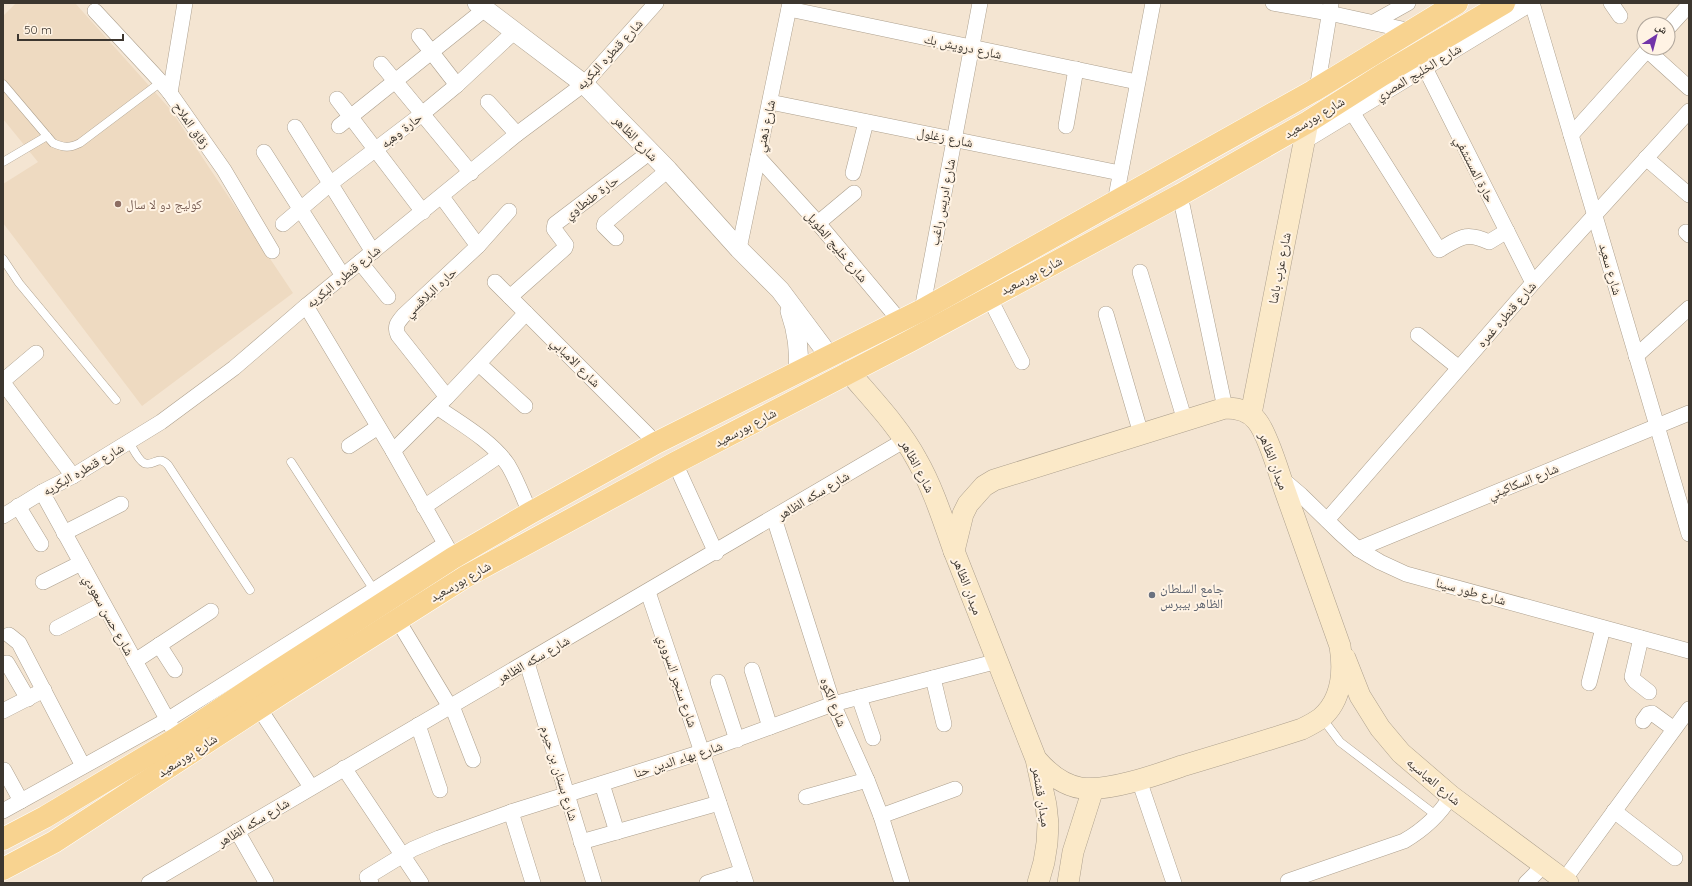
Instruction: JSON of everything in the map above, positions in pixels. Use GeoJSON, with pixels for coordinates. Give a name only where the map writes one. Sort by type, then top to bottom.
{"type":"FeatureCollection","features":[{"type":"Feature","properties":{"kind":"main road","name":"شارع بورسعيد"},"geometry":{"type":"LineString","coordinates":[[3,869],[54,842],[396,619],[465,576],[675,463],[849,372],[905,331],[1115,202],[1317,88],[1457,3]]}},
{"type":"Feature","properties":{"kind":"main road","name":"شارع بورسعيد"},"geometry":{"type":"LineString","coordinates":[[926,319],[989,297],[1180,195],[1306,131],[1421,61],[1501,5]]}},
{"type":"Feature","properties":{"kind":"main road","name":"شارع عزب باشا"},"geometry":{"type":"LineString","coordinates":[[1251,414],[1306,131]]}},
{"type":"Feature","properties":{"kind":"main road","name":"شارع بورسعيد"},"geometry":{"type":"LineString","coordinates":[[3,839],[45,818],[172,729],[270,676],[449,551],[530,513],[656,443],[798,372],[830,357],[905,331]]}},
{"type":"Feature","properties":{"kind":"main road","name":"شارع الظاهر"},"geometry":{"type":"LineString","coordinates":[[849,372],[905,440],[927,479],[954,551]]}},
{"type":"Feature","properties":{"kind":"main road","name":"ميدان الظاهر"},"geometry":{"type":"LineString","coordinates":[[1224,408],[1243,410],[1251,414],[1262,428],[1340,646],[1343,662],[1342,679],[1337,695],[1321,718],[1302,729],[1139,780],[1094,789],[1080,788],[1061,781],[1045,769],[1036,759],[954,551],[963,514],[976,494],[984,486],[994,480],[1224,408]]}},
{"type":"Feature","properties":{"kind":"main road","name":"شارع العباسيه"},"geometry":{"type":"LineString","coordinates":[[1340,646],[1360,696],[1380,728],[1401,753],[1452,796],[1566,881]]}},
{"type":"Feature","properties":{"kind":"main road","name":"ميدان قشتمر"},"geometry":{"type":"LineString","coordinates":[[1036,759],[1046,805],[1048,824],[1044,862],[1038,883]]}},
{"type":"Feature","properties":{"kind":"main road"},"geometry":{"type":"LineString","coordinates":[[1068,883],[1073,852],[1094,789]]}},
{"type":"Feature","properties":{"kind":"street"},"geometry":{"type":"LineString","coordinates":[[166,87],[185,3]]}},
{"type":"Feature","properties":{"kind":"street","name":"شارع قنطره البكريه"},"geometry":{"type":"LineString","coordinates":[[3,516],[42,492],[73,476],[161,422],[234,368],[306,306],[517,134],[584,84],[656,3]]}},
{"type":"Feature","properties":{"kind":"street","name":"شارع ادريس راغب"},"geometry":{"type":"LineString","coordinates":[[926,319],[954,139],[980,3]]}},
{"type":"Feature","properties":{"kind":"street"},"geometry":{"type":"LineString","coordinates":[[1115,202],[1153,3]]}},
{"type":"Feature","properties":{"kind":"street"},"geometry":{"type":"LineString","coordinates":[[1273,3],[1335,8],[1374,22],[1411,31]]}},
{"type":"Feature","properties":{"kind":"street"},"geometry":{"type":"LineString","coordinates":[[1374,22],[1408,3]]}},
{"type":"Feature","properties":{"kind":"street","name":"شارع الخليج المصري"},"geometry":{"type":"LineString","coordinates":[[1306,131],[1352,112],[1421,61],[1532,3]]}},
{"type":"Feature","properties":{"kind":"street","name":"شارع سعيد"},"geometry":{"type":"LineString","coordinates":[[1532,3],[1689,534]]}},
{"type":"Feature","properties":{"kind":"street"},"geometry":{"type":"LineString","coordinates":[[1611,3],[1620,16]]}},
{"type":"Feature","properties":{"kind":"street"},"geometry":{"type":"LineString","coordinates":[[1684,21],[1689,5]]}},
{"type":"Feature","properties":{"kind":"street"},"geometry":{"type":"LineString","coordinates":[[339,126],[431,52],[481,6]]}},
{"type":"Feature","properties":{"kind":"street","name":"شارع الظاهر"},"geometry":{"type":"LineString","coordinates":[[481,6],[584,84],[668,170],[739,249],[780,290],[830,357]]}},
{"type":"Feature","properties":{"kind":"street","name":"شارع درويش بك"},"geometry":{"type":"LineString","coordinates":[[790,6],[971,48],[1137,82]]}},
{"type":"Feature","properties":{"kind":"street","name":"شارع ذهني"},"geometry":{"type":"LineString","coordinates":[[739,249],[790,6]]}},
{"type":"Feature","properties":{"kind":"street"},"geometry":{"type":"LineString","coordinates":[[1317,88],[1335,8]]}},
{"type":"Feature","properties":{"kind":"street","name":"زقاق الملاح"},"geometry":{"type":"LineString","coordinates":[[95,12],[166,87],[224,170],[272,251]]}},
{"type":"Feature","properties":{"kind":"street","name":"حارة وهبه"},"geometry":{"type":"LineString","coordinates":[[283,224],[330,184],[422,114],[457,85],[515,32]]}},
{"type":"Feature","properties":{"kind":"street"},"geometry":{"type":"LineString","coordinates":[[419,36],[457,85]]}},
{"type":"Feature","properties":{"kind":"street"},"geometry":{"type":"LineString","coordinates":[[1571,135],[1642,56]]}},
{"type":"Feature","properties":{"kind":"street"},"geometry":{"type":"LineString","coordinates":[[1655,56],[1689,88]]}},
{"type":"Feature","properties":{"kind":"street","name":"حارة المستشفي"},"geometry":{"type":"LineString","coordinates":[[1421,61],[1533,283]]}},
{"type":"Feature","properties":{"kind":"street"},"geometry":{"type":"LineString","coordinates":[[382,64],[471,173]]}},
{"type":"Feature","properties":{"kind":"street"},"geometry":{"type":"LineString","coordinates":[[1066,126],[1076,69]]}},
{"type":"Feature","properties":{"kind":"street"},"geometry":{"type":"LineString","coordinates":[[337,99],[423,212]]}},
{"type":"Feature","properties":{"kind":"street"},"geometry":{"type":"LineString","coordinates":[[488,102],[517,134]]}},
{"type":"Feature","properties":{"kind":"street","name":"شارع زغلول"},"geometry":{"type":"LineString","coordinates":[[770,102],[1120,173]]}},
{"type":"Feature","properties":{"kind":"street"},"geometry":{"type":"LineString","coordinates":[[1352,112],[1439,250],[1462,237],[1475,236],[1489,242],[1507,231]]}},
{"type":"Feature","properties":{"kind":"street","name":"شارع قنطره غمره"},"geometry":{"type":"LineString","coordinates":[[1327,520],[1594,214],[1688,114]]}},
{"type":"Feature","properties":{"kind":"street"},"geometry":{"type":"LineString","coordinates":[[853,173],[866,122]]}},
{"type":"Feature","properties":{"kind":"street"},"geometry":{"type":"LineString","coordinates":[[295,127],[373,252]]}},
{"type":"Feature","properties":{"kind":"street"},"geometry":{"type":"LineString","coordinates":[[264,152],[343,276]]}},
{"type":"Feature","properties":{"kind":"street","name":"حارة طنطاوي"},"geometry":{"type":"LineString","coordinates":[[510,297],[565,248],[566,245],[554,229],[555,224],[650,152]]}},
{"type":"Feature","properties":{"kind":"street","name":"شارع خليج الطويل"},"geometry":{"type":"LineString","coordinates":[[758,157],[818,223],[905,331]]}},
{"type":"Feature","properties":{"kind":"street"},"geometry":{"type":"LineString","coordinates":[[1646,158],[1689,195]]}},
{"type":"Feature","properties":{"kind":"street"},"geometry":{"type":"LineString","coordinates":[[616,238],[604,226],[604,222],[668,170]]}},
{"type":"Feature","properties":{"kind":"street"},"geometry":{"type":"LineString","coordinates":[[818,223],[854,193]]}},
{"type":"Feature","properties":{"kind":"street"},"geometry":{"type":"LineString","coordinates":[[1180,195],[1224,408]]}},
{"type":"Feature","properties":{"kind":"street"},"geometry":{"type":"LineString","coordinates":[[442,196],[478,246]]}},
{"type":"Feature","properties":{"kind":"street","name":"حاره البلاقسي"},"geometry":{"type":"LineString","coordinates":[[442,402],[398,335],[396,325],[404,315],[478,246],[509,211]]}},
{"type":"Feature","properties":{"kind":"street"},"geometry":{"type":"LineString","coordinates":[[360,262],[388,297]]}},
{"type":"Feature","properties":{"kind":"street"},"geometry":{"type":"LineString","coordinates":[[1140,272],[1185,421]]}},
{"type":"Feature","properties":{"kind":"street","name":"شارع الامبابي"},"geometry":{"type":"LineString","coordinates":[[495,282],[656,443]]}},
{"type":"Feature","properties":{"kind":"street","name":"شارع الظاهر"},"geometry":{"type":"LineString","coordinates":[[780,290],[794,321],[798,338],[798,372]]}},
{"type":"Feature","properties":{"kind":"street"},"geometry":{"type":"LineString","coordinates":[[989,297],[1022,362]]}},
{"type":"Feature","properties":{"kind":"street"},"geometry":{"type":"LineString","coordinates":[[306,306],[393,451],[449,551]]}},
{"type":"Feature","properties":{"kind":"street"},"geometry":{"type":"LineString","coordinates":[[1636,356],[1689,308]]}},
{"type":"Feature","properties":{"kind":"street"},"geometry":{"type":"LineString","coordinates":[[393,451],[479,364],[526,313]]}},
{"type":"Feature","properties":{"kind":"street"},"geometry":{"type":"LineString","coordinates":[[1106,314],[1141,434]]}},
{"type":"Feature","properties":{"kind":"street"},"geometry":{"type":"LineString","coordinates":[[1418,335],[1459,368]]}},
{"type":"Feature","properties":{"kind":"street"},"geometry":{"type":"LineString","coordinates":[[36,354],[4,380],[4,384],[73,476]]}},
{"type":"Feature","properties":{"kind":"street"},"geometry":{"type":"LineString","coordinates":[[479,364],[525,406]]}},
{"type":"Feature","properties":{"kind":"street"},"geometry":{"type":"LineString","coordinates":[[442,402],[500,455],[508,466],[530,513]]}},
{"type":"Feature","properties":{"kind":"street","name":"شارع السكاكيني"},"geometry":{"type":"LineString","coordinates":[[1358,549],[1689,413]]}},
{"type":"Feature","properties":{"kind":"street"},"geometry":{"type":"LineString","coordinates":[[349,446],[378,428]]}},
{"type":"Feature","properties":{"kind":"street","name":"شارع سكه الظاهر"},"geometry":{"type":"LineString","coordinates":[[157,881],[311,787],[527,663],[905,440]]}},
{"type":"Feature","properties":{"kind":"street"},"geometry":{"type":"LineString","coordinates":[[424,507],[500,455]]}},
{"type":"Feature","properties":{"kind":"street"},"geometry":{"type":"LineString","coordinates":[[675,463],[716,552]]}},
{"type":"Feature","properties":{"kind":"street","name":"شارع طور سينا"},"geometry":{"type":"LineString","coordinates":[[1281,478],[1358,549],[1380,562],[1406,574],[1689,652]]}},
{"type":"Feature","properties":{"kind":"street","name":"شارع حسن سعودي"},"geometry":{"type":"LineString","coordinates":[[42,492],[172,729]]}},
{"type":"Feature","properties":{"kind":"street"},"geometry":{"type":"LineString","coordinates":[[64,533],[121,504]]}},
{"type":"Feature","properties":{"kind":"street"},"geometry":{"type":"LineString","coordinates":[[18,506],[41,544]]}},
{"type":"Feature","properties":{"kind":"street","name":"شارع الكوه"},"geometry":{"type":"LineString","coordinates":[[774,518],[833,704],[867,780],[881,816],[902,883]]}},
{"type":"Feature","properties":{"kind":"street","name":"شارع بورسعيد"},"geometry":{"type":"LineString","coordinates":[[3,811],[83,766],[172,729],[374,590],[449,551]]}},
{"type":"Feature","properties":{"kind":"street"},"geometry":{"type":"LineString","coordinates":[[43,582],[81,563]]}},
{"type":"Feature","properties":{"kind":"street","name":"شارع سنجر السروري"},"geometry":{"type":"LineString","coordinates":[[648,592],[744,878]]}},
{"type":"Feature","properties":{"kind":"street"},"geometry":{"type":"LineString","coordinates":[[57,628],[103,604]]}},
{"type":"Feature","properties":{"kind":"street"},"geometry":{"type":"LineString","coordinates":[[134,661],[211,611]]}},
{"type":"Feature","properties":{"kind":"street"},"geometry":{"type":"LineString","coordinates":[[396,619],[451,706],[473,760]]}},
{"type":"Feature","properties":{"kind":"street"},"geometry":{"type":"LineString","coordinates":[[1588,683],[1602,628]]}},
{"type":"Feature","properties":{"kind":"street"},"geometry":{"type":"LineString","coordinates":[[6,632],[19,643],[83,766]]}},
{"type":"Feature","properties":{"kind":"street"},"geometry":{"type":"LineString","coordinates":[[1641,638],[1632,677],[1649,692]]}},
{"type":"Feature","properties":{"kind":"street"},"geometry":{"type":"LineString","coordinates":[[159,645],[175,670]]}},
{"type":"Feature","properties":{"kind":"street","name":"شارع بهاء الدين حنا"},"geometry":{"type":"LineString","coordinates":[[369,880],[402,855],[439,838],[511,812],[566,796],[702,752],[833,704],[998,662]]}},
{"type":"Feature","properties":{"kind":"street"},"geometry":{"type":"LineString","coordinates":[[7,663],[28,699]]}},
{"type":"Feature","properties":{"kind":"street","name":"شارع بستان بن حيرم"},"geometry":{"type":"LineString","coordinates":[[527,663],[566,796],[594,883]]}},
{"type":"Feature","properties":{"kind":"street"},"geometry":{"type":"LineString","coordinates":[[752,670],[770,727]]}},
{"type":"Feature","properties":{"kind":"street"},"geometry":{"type":"LineString","coordinates":[[933,678],[944,724]]}},
{"type":"Feature","properties":{"kind":"street"},"geometry":{"type":"LineString","coordinates":[[718,682],[736,740]]}},
{"type":"Feature","properties":{"kind":"street"},"geometry":{"type":"LineString","coordinates":[[3,711],[44,690]]}},
{"type":"Feature","properties":{"kind":"street"},"geometry":{"type":"LineString","coordinates":[[859,697],[873,738]]}},
{"type":"Feature","properties":{"kind":"street"},"geometry":{"type":"LineString","coordinates":[[259,708],[311,787]]}},
{"type":"Feature","properties":{"kind":"street"},"geometry":{"type":"LineString","coordinates":[[1566,881],[1614,811],[1689,709]]}},
{"type":"Feature","properties":{"kind":"street"},"geometry":{"type":"LineString","coordinates":[[1643,721],[1650,713],[1654,713],[1674,729]]}},
{"type":"Feature","properties":{"kind":"street"},"geometry":{"type":"LineString","coordinates":[[418,725],[440,790]]}},
{"type":"Feature","properties":{"kind":"street"},"geometry":{"type":"LineString","coordinates":[[344,768],[421,883]]}},
{"type":"Feature","properties":{"kind":"street"},"geometry":{"type":"LineString","coordinates":[[4,770],[21,801]]}},
{"type":"Feature","properties":{"kind":"street"},"geometry":{"type":"LineString","coordinates":[[806,797],[867,780]]}},
{"type":"Feature","properties":{"kind":"street"},"geometry":{"type":"LineString","coordinates":[[1139,780],[1174,883]]}},
{"type":"Feature","properties":{"kind":"street"},"geometry":{"type":"LineString","coordinates":[[602,784],[617,832]]}},
{"type":"Feature","properties":{"kind":"street"},"geometry":{"type":"LineString","coordinates":[[881,816],[955,789]]}},
{"type":"Feature","properties":{"kind":"street"},"geometry":{"type":"LineString","coordinates":[[1288,881],[1309,879],[1404,841],[1418,833],[1437,816],[1452,796]]}},
{"type":"Feature","properties":{"kind":"street"},"geometry":{"type":"LineString","coordinates":[[581,842],[719,803]]}},
{"type":"Feature","properties":{"kind":"street"},"geometry":{"type":"LineString","coordinates":[[1614,811],[1675,858]]}},
{"type":"Feature","properties":{"kind":"street"},"geometry":{"type":"LineString","coordinates":[[511,812],[533,883]]}},
{"type":"Feature","properties":{"kind":"street"},"geometry":{"type":"LineString","coordinates":[[237,831],[266,882]]}},
{"type":"Feature","properties":{"kind":"street"},"geometry":{"type":"LineString","coordinates":[[1526,883],[1544,865]]}},
{"type":"Feature","properties":{"kind":"street"},"geometry":{"type":"LineString","coordinates":[[707,883],[744,878]]}},
{"type":"Feature","properties":{"kind":"lane"},"geometry":{"type":"LineString","coordinates":[[3,84],[47,136],[54,143],[62,147],[72,147],[80,143],[166,87]]}},
{"type":"Feature","properties":{"kind":"lane"},"geometry":{"type":"LineString","coordinates":[[3,162],[47,136]]}},
{"type":"Feature","properties":{"kind":"lane"},"geometry":{"type":"LineString","coordinates":[[3,259],[18,283],[116,400]]}},
{"type":"Feature","properties":{"kind":"lane"},"geometry":{"type":"LineString","coordinates":[[129,442],[140,460],[144,463],[150,464],[160,460],[164,461],[168,465],[250,590]]}},
{"type":"Feature","properties":{"kind":"lane"},"geometry":{"type":"LineString","coordinates":[[291,462],[374,590]]}},
{"type":"Feature","properties":{"kind":"lane"},"geometry":{"type":"LineString","coordinates":[[1321,718],[1340,742],[1437,816]]}},
{"type":"Feature","properties":{"kind":"shaded area","name":"كوليج دو لا سال"},"geometry":{"type":"Polygon","coordinates":[[[16,3],[75,3],[170,109],[293,293],[142,406],[3,223],[3,184],[38,162],[3,119],[3,16],[16,3]]]}},
{"type":"Feature","properties":{"kind":"place","name":"كوليج دو لا سال"},"geometry":{"type":"Point","coordinates":[118,204]}},
{"type":"Feature","properties":{"kind":"place","name":"جامع السلطان الظاهر بيبرس"},"geometry":{"type":"Point","coordinates":[1152,595]}}]}
